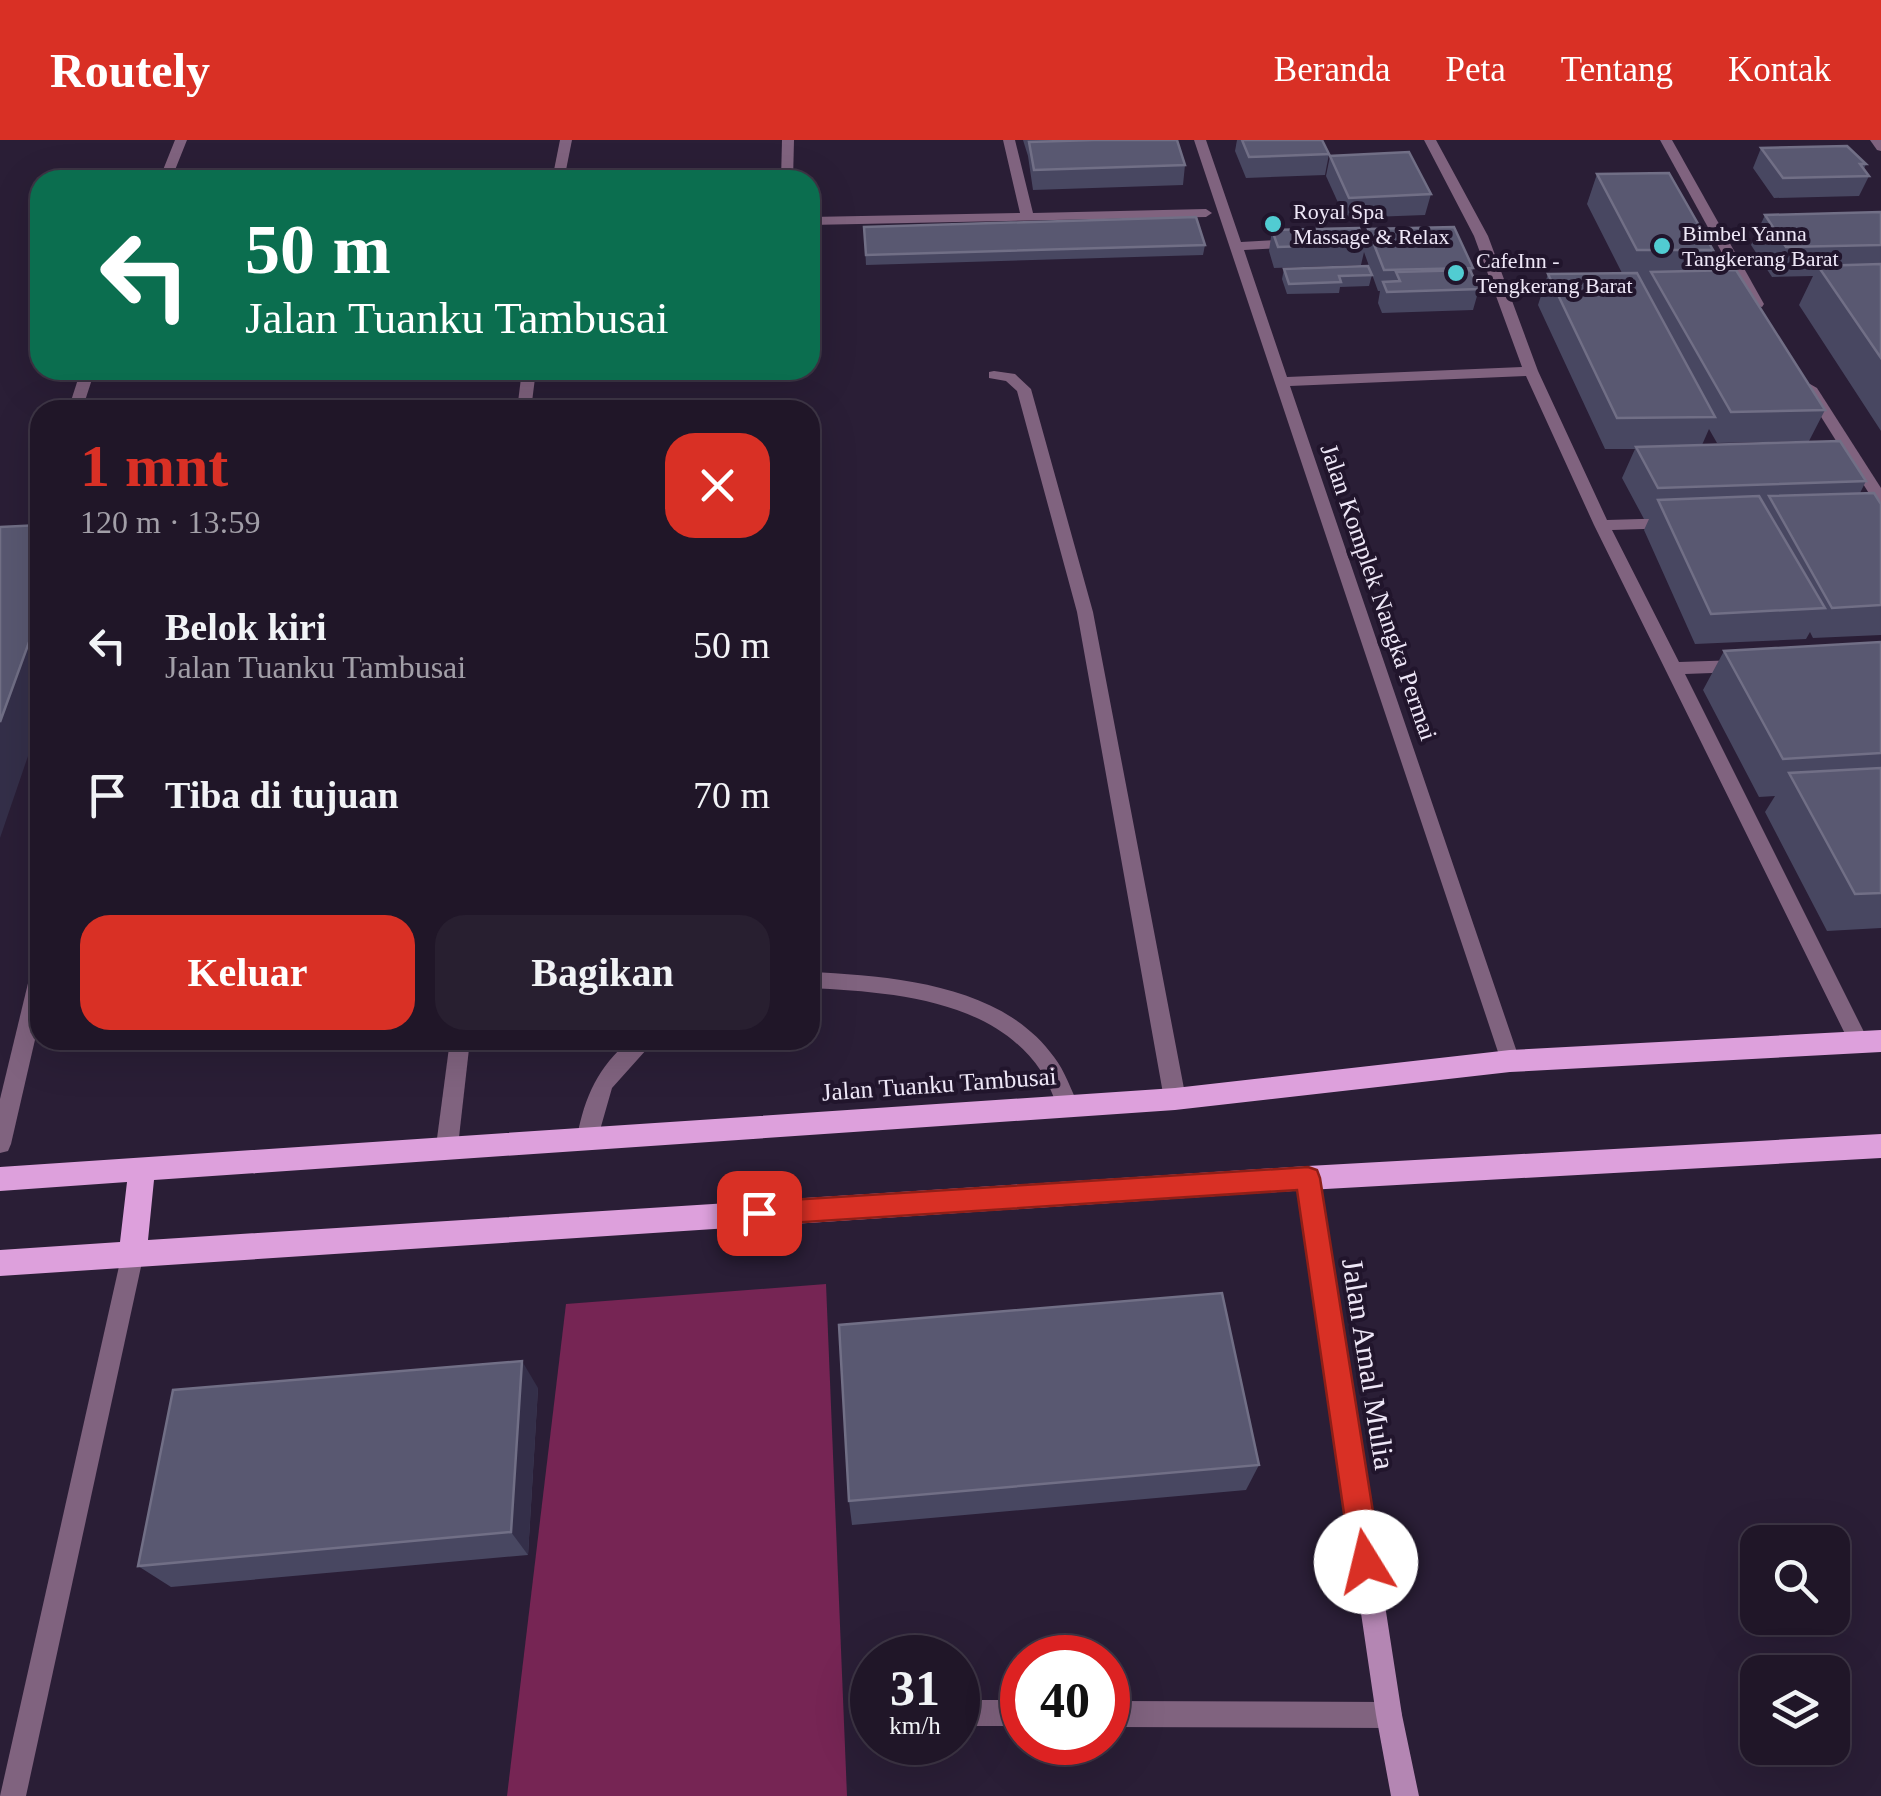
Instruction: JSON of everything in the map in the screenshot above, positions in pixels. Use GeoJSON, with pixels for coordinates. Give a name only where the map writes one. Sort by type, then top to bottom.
{"type":"FeatureCollection","features":[{"type":"Feature","properties":{"kind":"main road","name":"Jalan Tuanku Tambusai"},"geometry":{"type":"LineString","coordinates":[[0,1180],[446,1146],[1176,1099],[1510,1060],[1870,1041]]}},
{"type":"Feature","properties":{"kind":"main road"},"geometry":{"type":"LineString","coordinates":[[0,1264],[1308,1178],[1881,1146]]}},
{"type":"Feature","properties":{"kind":"main road"},"geometry":{"type":"LineString","coordinates":[[132,1253],[142,1168]]}},
{"type":"Feature","properties":{"kind":"street"},"geometry":{"type":"LineString","coordinates":[[169,170],[181,140]]}},
{"type":"Feature","properties":{"kind":"street"},"geometry":{"type":"LineString","coordinates":[[560,170],[566,140]]}},
{"type":"Feature","properties":{"kind":"street"},"geometry":{"type":"LineString","coordinates":[[787,170],[788,140]]}},
{"type":"Feature","properties":{"kind":"street"},"geometry":{"type":"LineString","coordinates":[[1008,140],[1027,216]]}},
{"type":"Feature","properties":{"kind":"street","name":"Jalan Komplek Nangka Permai"},"geometry":{"type":"LineString","coordinates":[[1200,140],[1510,1060]]}},
{"type":"Feature","properties":{"kind":"street"},"geometry":{"type":"LineString","coordinates":[[1430,140],[1531,371],[1672,668],[1870,1041]]}},
{"type":"Feature","properties":{"kind":"street"},"geometry":{"type":"LineString","coordinates":[[1666,140],[1770,326]]}},
{"type":"Feature","properties":{"kind":"street"},"geometry":{"type":"LineString","coordinates":[[1876,140],[1881,147]]}},
{"type":"Feature","properties":{"kind":"street"},"geometry":{"type":"LineString","coordinates":[[820,221],[1206,214]]}},
{"type":"Feature","properties":{"kind":"street"},"geometry":{"type":"LineString","coordinates":[[1234,246],[1314,243]]}},
{"type":"Feature","properties":{"kind":"street"},"geometry":{"type":"LineString","coordinates":[[1282,382],[1531,371]]}},
{"type":"Feature","properties":{"kind":"street"},"geometry":{"type":"LineString","coordinates":[[1801,374],[1881,500]]}},
{"type":"Feature","properties":{"kind":"street"},"geometry":{"type":"LineString","coordinates":[[994,375],[1010,378],[1024,388],[1085,612],[1176,1099]]}},
{"type":"Feature","properties":{"kind":"street"},"geometry":{"type":"LineString","coordinates":[[1602,524],[1690,523]]}},
{"type":"Feature","properties":{"kind":"street"},"geometry":{"type":"LineString","coordinates":[[1672,668],[1767,665]]}},
{"type":"Feature","properties":{"kind":"street"},"geometry":{"type":"LineString","coordinates":[[820,981],[914,990],[969,1006],[1014,1032],[1046,1061],[1068,1106]]}},
{"type":"Feature","properties":{"kind":"street"},"geometry":{"type":"LineString","coordinates":[[0,1144],[30,1017]]}},
{"type":"Feature","properties":{"kind":"street"},"geometry":{"type":"LineString","coordinates":[[446,1146],[459,1050]]}},
{"type":"Feature","properties":{"kind":"street"},"geometry":{"type":"LineString","coordinates":[[588,1138],[596,1091],[633,1050]]}},
{"type":"Feature","properties":{"kind":"street","name":"Jalan Amal Mulia"},"geometry":{"type":"LineString","coordinates":[[1308,1178],[1389,1716],[1405,1796]]}},
{"type":"Feature","properties":{"kind":"street"},"geometry":{"type":"LineString","coordinates":[[12,1796],[132,1253]]}},
{"type":"Feature","properties":{"kind":"street"},"geometry":{"type":"LineString","coordinates":[[1130,1714],[1389,1716]]}},
{"type":"Feature","properties":{"kind":"shaded area"},"geometry":{"type":"Polygon","coordinates":[[[826,1284],[847,1796],[507,1796],[566,1304],[826,1284]]]}},
{"type":"Feature","properties":{"kind":"building"},"geometry":{"type":"Polygon","coordinates":[[[1177,140],[1185,165],[1034,170],[1029,142],[1177,140]]]}},
{"type":"Feature","properties":{"kind":"building"},"geometry":{"type":"Polygon","coordinates":[[[1242,140],[1322,140],[1329,154],[1249,157],[1242,140]]]}},
{"type":"Feature","properties":{"kind":"building"},"geometry":{"type":"Polygon","coordinates":[[[1847,146],[1866,164],[1860,164],[1869,176],[1783,178],[1761,148],[1847,146]]]}},
{"type":"Feature","properties":{"kind":"building"},"geometry":{"type":"Polygon","coordinates":[[[1409,152],[1431,194],[1349,198],[1330,156],[1409,152]]]}},
{"type":"Feature","properties":{"kind":"building"},"geometry":{"type":"Polygon","coordinates":[[[1669,173],[1713,250],[1637,250],[1597,174],[1669,173]]]}},
{"type":"Feature","properties":{"kind":"building"},"geometry":{"type":"Polygon","coordinates":[[[1881,212],[1881,245],[1786,247],[1765,215],[1881,212]]]}},
{"type":"Feature","properties":{"kind":"building"},"geometry":{"type":"Polygon","coordinates":[[[1196,217],[1205,245],[866,255],[864,227],[1196,217]]]}},
{"type":"Feature","properties":{"kind":"building"},"geometry":{"type":"Polygon","coordinates":[[[1454,227],[1473,268],[1384,270],[1368,229],[1454,227]]]}},
{"type":"Feature","properties":{"kind":"building"},"geometry":{"type":"Polygon","coordinates":[[[1359,228],[1366,244],[1278,247],[1272,230],[1359,228]]]}},
{"type":"Feature","properties":{"kind":"building"},"geometry":{"type":"Polygon","coordinates":[[[1881,264],[1881,358],[1818,266],[1881,264]]]}},
{"type":"Feature","properties":{"kind":"building"},"geometry":{"type":"Polygon","coordinates":[[[1368,266],[1372,275],[1339,276],[1341,282],[1289,284],[1284,269],[1368,266]]]}},
{"type":"Feature","properties":{"kind":"building"},"geometry":{"type":"Polygon","coordinates":[[[1470,270],[1479,289],[1387,292],[1383,282],[1400,281],[1396,272],[1470,270]]]}},
{"type":"Feature","properties":{"kind":"building"},"geometry":{"type":"Polygon","coordinates":[[[1736,270],[1825,410],[1731,412],[1651,272],[1736,270]]]}},
{"type":"Feature","properties":{"kind":"building"},"geometry":{"type":"Polygon","coordinates":[[[1637,273],[1715,417],[1617,418],[1548,274],[1637,273]]]}},
{"type":"Feature","properties":{"kind":"building"},"geometry":{"type":"Polygon","coordinates":[[[1840,441],[1866,481],[1658,488],[1636,447],[1840,441]]]}},
{"type":"Feature","properties":{"kind":"building"},"geometry":{"type":"Polygon","coordinates":[[[1874,493],[1881,504],[1881,605],[1832,608],[1769,496],[1874,493]]]}},
{"type":"Feature","properties":{"kind":"building"},"geometry":{"type":"Polygon","coordinates":[[[1759,496],[1825,608],[1711,614],[1658,500],[1759,496]]]}},
{"type":"Feature","properties":{"kind":"building"},"geometry":{"type":"Polygon","coordinates":[[[30,526],[30,640],[0,722],[0,527],[30,526]]]}},
{"type":"Feature","properties":{"kind":"building"},"geometry":{"type":"Polygon","coordinates":[[[1881,642],[1881,753],[1783,759],[1724,651],[1881,642]]]}},
{"type":"Feature","properties":{"kind":"building"},"geometry":{"type":"Polygon","coordinates":[[[1881,768],[1881,893],[1855,894],[1789,773],[1881,768]]]}},
{"type":"Feature","properties":{"kind":"building"},"geometry":{"type":"Polygon","coordinates":[[[1222,1293],[1259,1465],[849,1501],[839,1325],[1222,1293]]]}},
{"type":"Feature","properties":{"kind":"building"},"geometry":{"type":"Polygon","coordinates":[[[522,1361],[511,1532],[138,1566],[173,1390],[522,1361]]]}},
{"type":"Feature","properties":{"kind":"place","name":"Royal Spa Massage & Relax"},"geometry":{"type":"Point","coordinates":[1273,224]}},
{"type":"Feature","properties":{"kind":"place","name":"Bimbel Yanna Tangkerang Barat"},"geometry":{"type":"Point","coordinates":[1662,246]}},
{"type":"Feature","properties":{"kind":"place","name":"CafeInn - Tengkerang Barat"},"geometry":{"type":"Point","coordinates":[1456,273]}},
{"type":"Feature","properties":{"kind":"route"},"geometry":{"type":"LineString","coordinates":[[759,1213],[1308,1178],[1366,1562]]}}]}
